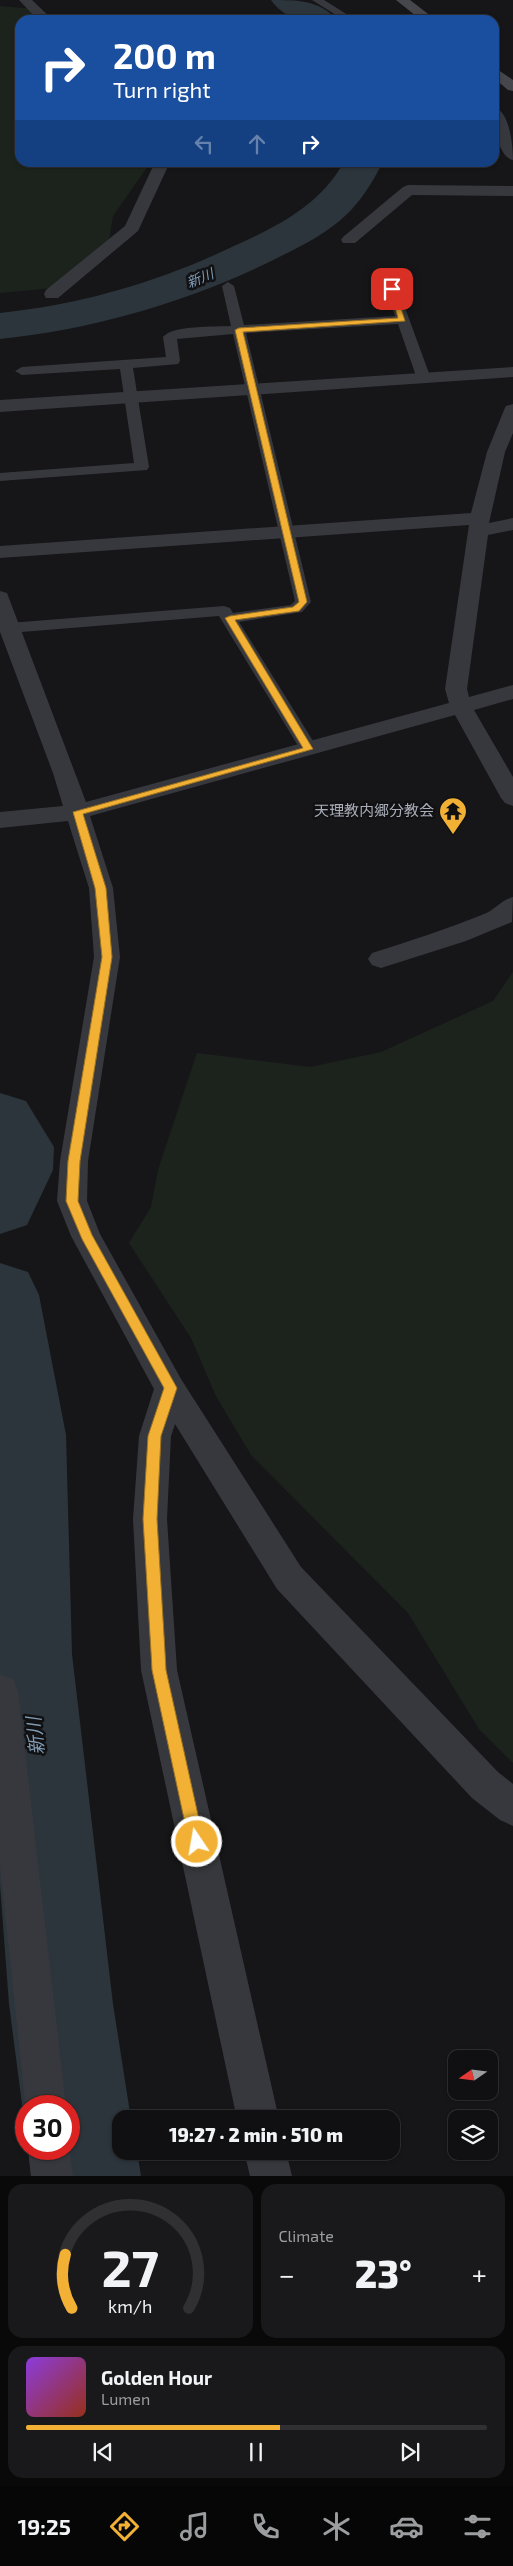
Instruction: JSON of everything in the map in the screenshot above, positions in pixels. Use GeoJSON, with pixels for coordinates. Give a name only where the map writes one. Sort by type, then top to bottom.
{"type":"FeatureCollection","features":[{"type":"Feature","properties":{"kind":"street"},"geometry":{"type":"LineString","coordinates":[[25,0],[41,15]]}},
{"type":"Feature","properties":{"kind":"street"},"geometry":{"type":"LineString","coordinates":[[402,0],[422,15]]}},
{"type":"Feature","properties":{"kind":"street"},"geometry":{"type":"LineString","coordinates":[[499,75],[513,87]]}},
{"type":"Feature","properties":{"kind":"street"},"geometry":{"type":"LineString","coordinates":[[499,123],[513,156]]}},
{"type":"Feature","properties":{"kind":"street"},"geometry":{"type":"LineString","coordinates":[[52,294],[132,228],[161,167]]}},
{"type":"Feature","properties":{"kind":"street"},"geometry":{"type":"LineString","coordinates":[[349,240],[408,190],[513,191]]}},
{"type":"Feature","properties":{"kind":"street"},"geometry":{"type":"LineString","coordinates":[[0,406],[423,376],[513,372]]}},
{"type":"Feature","properties":{"kind":"street"},"geometry":{"type":"LineString","coordinates":[[513,410],[504,451],[479,524],[456,689],[461,706],[513,798]]}},
{"type":"Feature","properties":{"kind":"street"},"geometry":{"type":"LineString","coordinates":[[0,552],[286,532],[513,524]]}},
{"type":"Feature","properties":{"kind":"street"},"geometry":{"type":"LineString","coordinates":[[0,597],[65,773],[101,888],[107,957],[74,1161],[72,1201],[86,1236],[170,1388],[289,1578],[485,1785],[513,1807]]}},
{"type":"Feature","properties":{"kind":"street"},"geometry":{"type":"LineString","coordinates":[[0,820],[78,812],[513,692]]}},
{"type":"Feature","properties":{"kind":"street"},"geometry":{"type":"LineString","coordinates":[[381,959],[457,935],[503,916],[513,905]]}},
{"type":"Feature","properties":{"kind":"street"},"geometry":{"type":"LineString","coordinates":[[170,1388],[155,1436],[150,1519],[159,1670],[256,2110]]}},
{"type":"Feature","properties":{"kind":"street"},"geometry":{"type":"LineString","coordinates":[[0,1691],[44,2095]]}},
{"type":"Feature","properties":{"kind":"street"},"geometry":{"type":"LineString","coordinates":[[51,2160],[52,2176]]}},
{"type":"Feature","properties":{"kind":"street"},"geometry":{"type":"LineString","coordinates":[[267,2160],[271,2176]]}},
{"type":"Feature","properties":{"kind":"lane"},"geometry":{"type":"LineString","coordinates":[[317,0],[342,15]]}},
{"type":"Feature","properties":{"kind":"lane"},"geometry":{"type":"LineString","coordinates":[[228,286],[303,602],[296,609],[230,618]]}},
{"type":"Feature","properties":{"kind":"lane"},"geometry":{"type":"LineString","coordinates":[[392,289],[423,376]]}},
{"type":"Feature","properties":{"kind":"lane"},"geometry":{"type":"LineString","coordinates":[[22,371],[174,361],[170,338],[183,333],[402,320]]}},
{"type":"Feature","properties":{"kind":"lane"},"geometry":{"type":"LineString","coordinates":[[0,477],[142,468],[126,365]]}},
{"type":"Feature","properties":{"kind":"lane"},"geometry":{"type":"LineString","coordinates":[[10,628],[224,611],[309,749]]}},
{"type":"Feature","properties":{"kind":"shaded area"},"geometry":{"type":"Polygon","coordinates":[[[0,6],[34,9],[32,15],[15,15],[15,167],[147,167],[113,216],[107,252],[64,287],[0,293],[0,6]]]}},
{"type":"Feature","properties":{"kind":"shaded area"},"geometry":{"type":"Polygon","coordinates":[[[513,972],[513,1763],[479,1729],[408,1613],[251,1455],[216,1396],[191,1338],[129,1243],[151,1207],[158,1170],[197,1053],[310,1067],[381,1052],[493,1001],[513,972]]]}},
{"type":"Feature","properties":{"kind":"waterway","name":"新川"},"geometry":{"type":"LineString","coordinates":[[288,0],[312,15]]}},
{"type":"Feature","properties":{"kind":"waterway","name":"新川"},"geometry":{"type":"LineString","coordinates":[[0,326],[67,317],[100,310],[197,279],[258,251],[314,221],[345,192],[361,167]]}},
{"type":"Feature","properties":{"kind":"waterway","name":"新川"},"geometry":{"type":"LineString","coordinates":[[0,1120],[17,1147],[16,1170],[0,1204]]}},
{"type":"Feature","properties":{"kind":"waterway","name":"新川"},"geometry":{"type":"LineString","coordinates":[[0,1295],[24,1435],[27,1654],[61,2004],[86,2176]]}},
{"type":"Feature","properties":{"kind":"place","name":"天理教内郷分教会"},"geometry":{"type":"Point","coordinates":[453,835]}},
{"type":"Feature","properties":{"kind":"route"},"geometry":{"type":"LineString","coordinates":[[197,1842],[159,1670],[150,1519],[155,1436],[170,1388],[86,1236],[72,1201],[74,1161],[81,1128],[107,957],[101,888],[78,812],[309,749],[230,618],[296,609],[303,602],[251,388],[239,330],[402,320],[392,289]]}}]}
